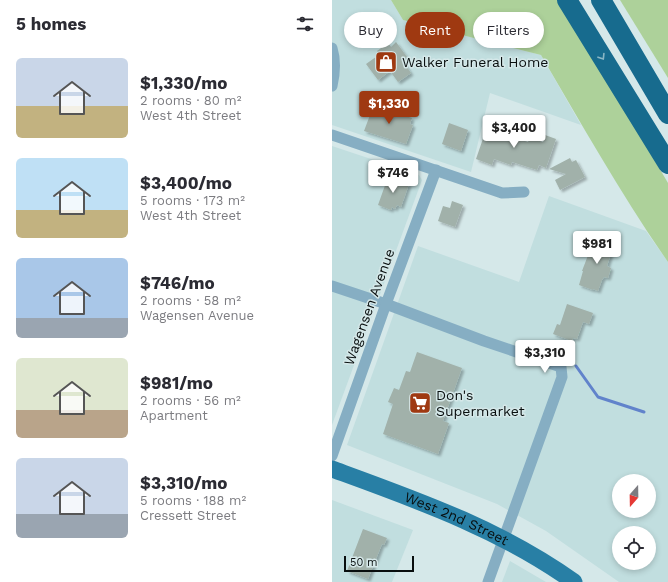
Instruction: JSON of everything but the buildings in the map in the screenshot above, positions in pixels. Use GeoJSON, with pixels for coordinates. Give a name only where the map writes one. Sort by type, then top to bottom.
{"type":"FeatureCollection","features":[{"type":"Feature","properties":{"kind":"highway"},"geometry":{"type":"LineString","coordinates":[[567,0],[668,164]]}},
{"type":"Feature","properties":{"kind":"highway"},"geometry":{"type":"LineString","coordinates":[[603,4],[668,99]]}},
{"type":"Feature","properties":{"kind":"highway"},"geometry":{"type":"LineString","coordinates":[[603,4],[668,114]]}},
{"type":"Feature","properties":{"kind":"main road","name":"West 2nd Street"},"geometry":{"type":"LineString","coordinates":[[332,469],[422,502],[504,538],[556,569],[574,582]]}},
{"type":"Feature","properties":{"kind":"street"},"geometry":{"type":"LineString","coordinates":[[332,48],[334,54],[335,74],[332,86]]}},
{"type":"Feature","properties":{"kind":"street"},"geometry":{"type":"LineString","coordinates":[[332,135],[502,193],[524,192]]}},
{"type":"Feature","properties":{"kind":"street","name":"Wagensen Avenue"},"geometry":{"type":"LineString","coordinates":[[332,456],[436,170]]}},
{"type":"Feature","properties":{"kind":"street"},"geometry":{"type":"LineString","coordinates":[[332,286],[561,367],[562,377],[488,582]]}},
{"type":"Feature","properties":{"kind":"shaded area"},"geometry":{"type":"Polygon","coordinates":[[[332,0],[391,0],[403,20],[405,21],[405,48],[465,48],[465,36],[473,38],[473,48],[513,48],[541,55],[581,125],[490,93],[471,172],[332,125],[332,0]]]}},
{"type":"Feature","properties":{"kind":"shaded area"},"geometry":{"type":"Polygon","coordinates":[[[332,146],[419,175],[422,180],[332,425],[332,146]]]}},
{"type":"Feature","properties":{"kind":"shaded area"},"geometry":{"type":"Polygon","coordinates":[[[549,196],[646,231],[668,262],[668,582],[619,582],[546,531],[497,504],[347,445],[418,246],[519,282],[549,196]]]}},
{"type":"Feature","properties":{"kind":"shaded area"},"geometry":{"type":"Polygon","coordinates":[[[332,500],[413,530],[392,582],[332,582],[332,500]]]}},
{"type":"Feature","properties":{"kind":"shaded area"},"geometry":{"type":"Polygon","coordinates":[[[510,561],[546,582],[502,582],[510,561]]]}},
{"type":"Feature","properties":{"kind":"green space"},"geometry":{"type":"Polygon","coordinates":[[[391,0],[560,0],[668,183],[668,262],[618,186],[541,55],[513,48],[544,48],[544,12],[473,12],[473,38],[465,36],[465,12],[405,12],[405,21],[403,20],[391,0]]]}},
{"type":"Feature","properties":{"kind":"green space"},"geometry":{"type":"Polygon","coordinates":[[[620,0],[668,0],[668,78],[620,0]]]}},
{"type":"Feature","properties":{"kind":"waterway"},"geometry":{"type":"LineString","coordinates":[[576,366],[598,397],[644,412]]}},
{"type":"Feature","properties":{"kind":"place","name":"Walker Funeral Home"},"geometry":{"type":"Point","coordinates":[386,62]}},
{"type":"Feature","properties":{"kind":"place","name":"Don's Supermarket"},"geometry":{"type":"Point","coordinates":[420,403]}}]}
